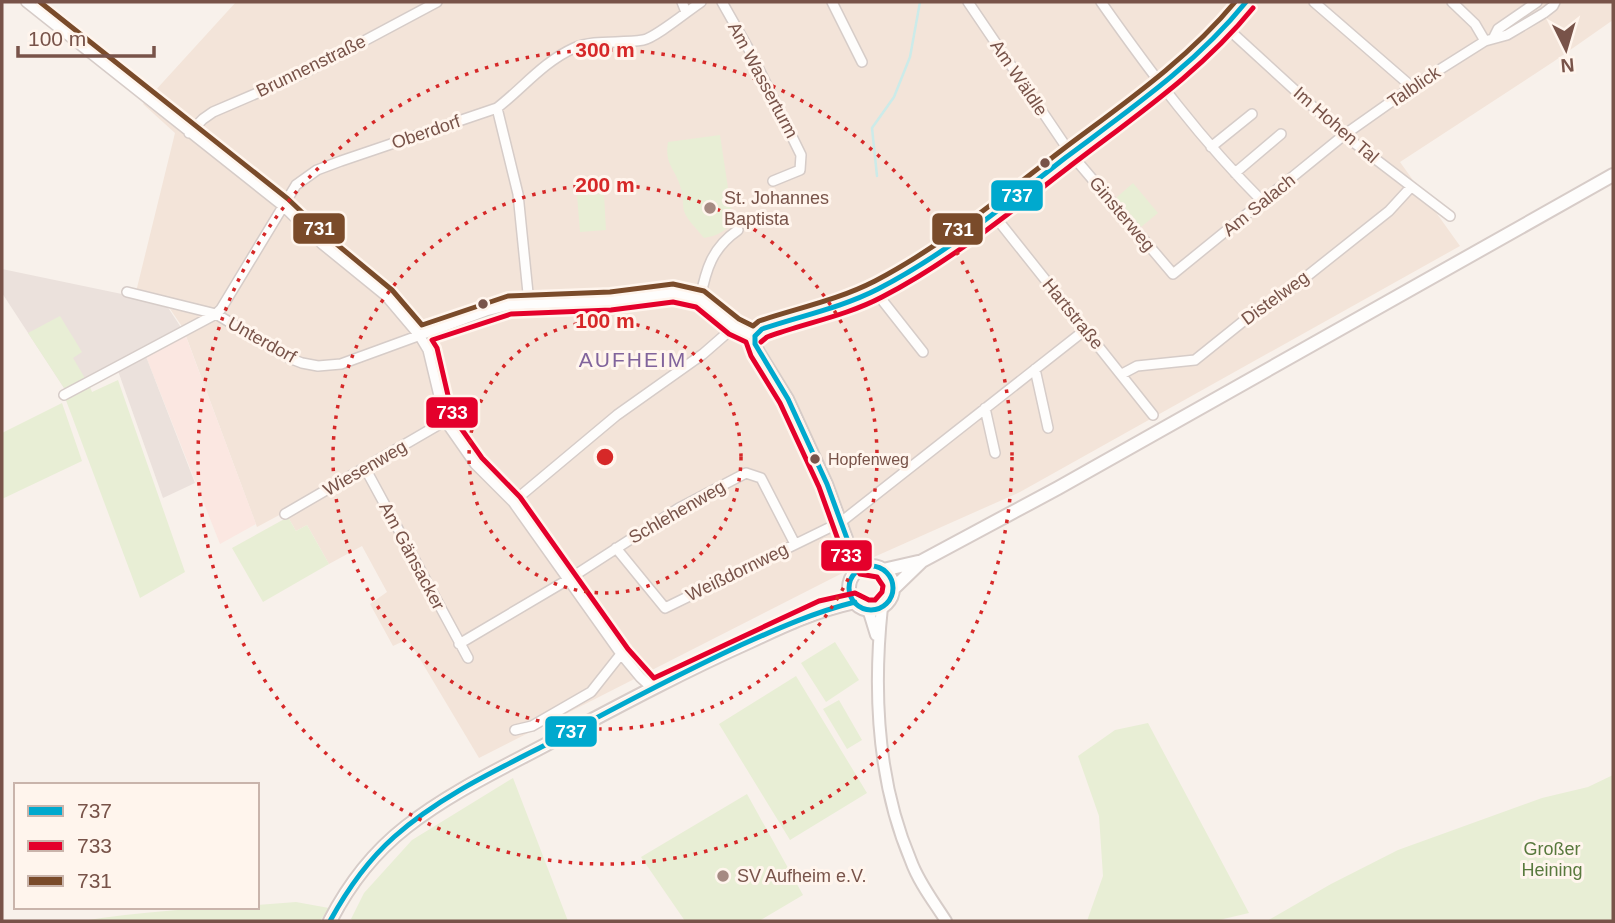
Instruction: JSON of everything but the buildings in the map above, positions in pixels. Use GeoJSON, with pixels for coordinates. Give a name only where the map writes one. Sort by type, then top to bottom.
{"type":"FeatureCollection","features":[{"type":"Feature","properties":{"kind":"main road"},"geometry":{"type":"LineString","coordinates":[[822,609],[849,587],[854,574],[866,567],[883,570],[922,561],[1058,488],[1613,175]]}},
{"type":"Feature","properties":{"kind":"main road"},"geometry":{"type":"LineString","coordinates":[[893,589],[922,561]]}},
{"type":"Feature","properties":{"kind":"main road"},"geometry":{"type":"LineString","coordinates":[[849,587],[855,602],[868,609],[882,607],[890,599],[893,589],[891,578],[883,570]]}},
{"type":"Feature","properties":{"kind":"main road"},"geometry":{"type":"LineString","coordinates":[[330,921],[343,897],[374,858],[404,828],[440,802],[652,688],[822,609],[855,602]]}},
{"type":"Feature","properties":{"kind":"street"},"geometry":{"type":"LineString","coordinates":[[26,2],[283,206],[322,244],[386,296],[419,335],[428,350],[445,421],[475,464],[513,502],[621,654],[652,688]]}},
{"type":"Feature","properties":{"kind":"street","name":"Brunnenstraße"},"geometry":{"type":"LineString","coordinates":[[189,133],[213,112],[304,73],[436,2]]}},
{"type":"Feature","properties":{"kind":"street"},"geometry":{"type":"LineString","coordinates":[[682,2],[686,12]]}},
{"type":"Feature","properties":{"kind":"street","name":"Oberdorf"},"geometry":{"type":"LineString","coordinates":[[216,314],[296,185],[319,169],[497,108],[535,73],[576,47],[646,40],[701,2]]}},
{"type":"Feature","properties":{"kind":"street","name":"Am Wasserturm"},"geometry":{"type":"LineString","coordinates":[[722,2],[751,53],[801,155],[800,170],[772,181]]}},
{"type":"Feature","properties":{"kind":"street"},"geometry":{"type":"LineString","coordinates":[[832,2],[862,62]]}},
{"type":"Feature","properties":{"kind":"street","name":"Am Wäldle"},"geometry":{"type":"LineString","coordinates":[[968,2],[1071,154]]}},
{"type":"Feature","properties":{"kind":"street"},"geometry":{"type":"LineString","coordinates":[[1101,2],[1161,86],[1211,147],[1263,202]]}},
{"type":"Feature","properties":{"kind":"street"},"geometry":{"type":"LineString","coordinates":[[854,574],[849,544],[816,459],[788,399],[755,344],[755,336],[762,329],[877,290],[942,250],[1196,59],[1227,28],[1246,2]]}},
{"type":"Feature","properties":{"kind":"street"},"geometry":{"type":"LineString","coordinates":[[1314,2],[1412,87]]}},
{"type":"Feature","properties":{"kind":"street"},"geometry":{"type":"LineString","coordinates":[[1452,2],[1489,39]]}},
{"type":"Feature","properties":{"kind":"street","name":"Talblick"},"geometry":{"type":"LineString","coordinates":[[1344,135],[1412,87],[1489,39],[1498,29],[1537,2]]}},
{"type":"Feature","properties":{"kind":"street","name":"Talblick"},"geometry":{"type":"LineString","coordinates":[[1489,39],[1507,35],[1549,9],[1555,2]]}},
{"type":"Feature","properties":{"kind":"street","name":"Im Hohen Tal"},"geometry":{"type":"LineString","coordinates":[[1227,28],[1344,135],[1450,216]]}},
{"type":"Feature","properties":{"kind":"street"},"geometry":{"type":"LineString","coordinates":[[497,108],[518,194],[529,303]]}},
{"type":"Feature","properties":{"kind":"street"},"geometry":{"type":"LineString","coordinates":[[1211,147],[1252,114]]}},
{"type":"Feature","properties":{"kind":"street"},"geometry":{"type":"LineString","coordinates":[[1234,173],[1281,134]]}},
{"type":"Feature","properties":{"kind":"street","name":"Am Salach"},"geometry":{"type":"LineString","coordinates":[[1173,274],[1344,135]]}},
{"type":"Feature","properties":{"kind":"street","name":"Ginsterweg"},"geometry":{"type":"LineString","coordinates":[[1071,154],[1173,274]]}},
{"type":"Feature","properties":{"kind":"street","name":"Distelweg"},"geometry":{"type":"LineString","coordinates":[[1122,374],[1138,366],[1195,360],[1256,311],[1277,300],[1389,211],[1411,187]]}},
{"type":"Feature","properties":{"kind":"street","name":"Hartstraße"},"geometry":{"type":"LineString","coordinates":[[993,214],[1153,415]]}},
{"type":"Feature","properties":{"kind":"street"},"geometry":{"type":"LineString","coordinates":[[738,230],[717,248],[710,261],[701,299],[734,327],[755,336]]}},
{"type":"Feature","properties":{"kind":"street"},"geometry":{"type":"LineString","coordinates":[[877,290],[923,352]]}},
{"type":"Feature","properties":{"kind":"street","name":"Unterdorf"},"geometry":{"type":"LineString","coordinates":[[127,292],[216,314],[289,358],[308,365],[341,364],[486,311],[529,303],[554,304],[673,293],[701,299]]}},
{"type":"Feature","properties":{"kind":"street"},"geometry":{"type":"LineString","coordinates":[[64,395],[216,314]]}},
{"type":"Feature","properties":{"kind":"street"},"geometry":{"type":"LineString","coordinates":[[513,502],[617,415],[703,354],[734,327]]}},
{"type":"Feature","properties":{"kind":"street"},"geometry":{"type":"LineString","coordinates":[[841,522],[1085,330]]}},
{"type":"Feature","properties":{"kind":"street"},"geometry":{"type":"LineString","coordinates":[[1035,369],[1048,428]]}},
{"type":"Feature","properties":{"kind":"street"},"geometry":{"type":"LineString","coordinates":[[985,408],[995,453]]}},
{"type":"Feature","properties":{"kind":"street","name":"Wiesenweg"},"geometry":{"type":"LineString","coordinates":[[285,514],[445,421]]}},
{"type":"Feature","properties":{"kind":"street","name":"Am Gänsacker"},"geometry":{"type":"LineString","coordinates":[[365,468],[468,659]]}},
{"type":"Feature","properties":{"kind":"street","name":"Schlehenweg"},"geometry":{"type":"LineString","coordinates":[[569,579],[679,508],[746,474],[761,478],[794,544]]}},
{"type":"Feature","properties":{"kind":"street","name":"Weißdornweg"},"geometry":{"type":"LineString","coordinates":[[616,548],[665,608],[841,522]]}},
{"type":"Feature","properties":{"kind":"street"},"geometry":{"type":"LineString","coordinates":[[849,544],[866,567]]}},
{"type":"Feature","properties":{"kind":"street"},"geometry":{"type":"LineString","coordinates":[[459,644],[569,579]]}},
{"type":"Feature","properties":{"kind":"street"},"geometry":{"type":"LineString","coordinates":[[882,607],[878,641],[878,710],[886,777],[911,863],[946,921]]}},
{"type":"Feature","properties":{"kind":"street"},"geometry":{"type":"LineString","coordinates":[[868,609],[878,641]]}},
{"type":"Feature","properties":{"kind":"street"},"geometry":{"type":"LineString","coordinates":[[515,730],[532,726],[591,692],[621,654]]}},
{"type":"Feature","properties":{"kind":"shaded area"},"geometry":{"type":"Polygon","coordinates":[[[236,2],[1613,2],[1613,20],[1400,162],[1460,246],[1020,492],[874,557],[479,758],[408,639],[393,646],[370,604],[387,592],[362,546],[329,564],[307,525],[296,531],[285,512],[257,527],[183,328],[166,303],[135,296],[175,133],[143,104],[236,2]]]}},
{"type":"Feature","properties":{"kind":"shaded area"},"geometry":{"type":"Polygon","coordinates":[[[2,269],[165,303],[182,329],[66,391],[2,293],[2,269]]]}},
{"type":"Feature","properties":{"kind":"shaded area"},"geometry":{"type":"Polygon","coordinates":[[[185,334],[256,524],[220,544],[145,354],[185,334]]]}},
{"type":"Feature","properties":{"kind":"shaded area"},"geometry":{"type":"Polygon","coordinates":[[[145,354],[195,483],[163,498],[117,368],[145,354]]]}},
{"type":"Feature","properties":{"kind":"green space"},"geometry":{"type":"Polygon","coordinates":[[[720,135],[733,221],[721,232],[704,238],[684,211],[679,182],[669,162],[668,142],[720,135]]]}},
{"type":"Feature","properties":{"kind":"green space"},"geometry":{"type":"Polygon","coordinates":[[[1133,183],[1158,213],[1141,227],[1116,198],[1133,183]]]}},
{"type":"Feature","properties":{"kind":"green space"},"geometry":{"type":"Polygon","coordinates":[[[604,194],[606,230],[580,232],[577,195],[604,194]]]}},
{"type":"Feature","properties":{"kind":"green space"},"geometry":{"type":"Polygon","coordinates":[[[60,316],[82,352],[73,358],[86,380],[66,391],[28,333],[60,316]]]}},
{"type":"Feature","properties":{"kind":"green space"},"geometry":{"type":"Polygon","coordinates":[[[118,380],[185,572],[140,598],[64,395],[88,382],[92,392],[118,380]]]}},
{"type":"Feature","properties":{"kind":"green space"},"geometry":{"type":"Polygon","coordinates":[[[62,403],[82,461],[2,499],[2,433],[62,403]]]}},
{"type":"Feature","properties":{"kind":"green space"},"geometry":{"type":"Polygon","coordinates":[[[288,517],[296,531],[307,525],[329,564],[263,602],[232,548],[288,517]]]}},
{"type":"Feature","properties":{"kind":"green space"},"geometry":{"type":"Polygon","coordinates":[[[835,642],[859,680],[826,702],[801,663],[835,642]]]}},
{"type":"Feature","properties":{"kind":"green space","name":"SV Aufheim e.V."},"geometry":{"type":"Polygon","coordinates":[[[796,676],[867,793],[790,840],[719,724],[796,676]]]}},
{"type":"Feature","properties":{"kind":"green space"},"geometry":{"type":"Polygon","coordinates":[[[839,700],[862,740],[847,749],[823,709],[839,700]]]}},
{"type":"Feature","properties":{"kind":"green space"},"geometry":{"type":"Polygon","coordinates":[[[1148,723],[1249,913],[1215,921],[1087,921],[1103,876],[1099,816],[1078,756],[1115,730],[1148,723]]]}},
{"type":"Feature","properties":{"kind":"green space","name":"Großer Heining"},"geometry":{"type":"Polygon","coordinates":[[[1613,775],[1613,921],[1267,921],[1398,850],[1542,798],[1588,787],[1613,775]]]}},
{"type":"Feature","properties":{"kind":"green space"},"geometry":{"type":"Polygon","coordinates":[[[513,778],[568,921],[351,919],[364,893],[412,840],[513,778]]]}},
{"type":"Feature","properties":{"kind":"green space","name":"SV Aufheim e.V."},"geometry":{"type":"Polygon","coordinates":[[[747,794],[803,895],[759,921],[685,921],[641,857],[747,794]]]}},
{"type":"Feature","properties":{"kind":"green space"},"geometry":{"type":"Polygon","coordinates":[[[296,902],[329,908],[320,921],[82,921],[198,909],[259,909],[259,905],[296,902]]]}},
{"type":"Feature","properties":{"kind":"waterway"},"geometry":{"type":"LineString","coordinates":[[877,176],[872,128],[894,97],[910,57],[920,2]]}},
{"type":"Feature","properties":{"kind":"transit line","name":"731"},"geometry":{"type":"LineString","coordinates":[[40,2],[288,199],[328,237],[392,290],[422,325],[508,296],[610,292],[673,284],[704,291],[739,319],[753,326],[759,321],[861,288],[948,236],[1153,81],[1196,44],[1235,2]]}},
{"type":"Feature","properties":{"kind":"transit line","name":"737"},"geometry":{"type":"LineString","coordinates":[[755,336],[762,329],[864,296],[951,245],[1160,86],[1205,46],[1246,2]]}},
{"type":"Feature","properties":{"kind":"transit line","name":"733"},"geometry":{"type":"LineString","coordinates":[[761,342],[767,337],[868,304],[955,253],[1166,93],[1211,53],[1253,8]]}},
{"type":"Feature","properties":{"kind":"transit line","name":"733"},"geometry":{"type":"LineString","coordinates":[[673,302],[696,307],[729,334],[746,342],[751,356],[780,403],[819,487],[841,548],[860,574],[877,577],[883,586],[882,592],[875,600],[855,593],[819,601],[654,678],[628,649],[520,497],[482,458],[453,417],[437,348],[432,340],[511,314],[611,310],[673,302]]}},
{"type":"Feature","properties":{"kind":"transit line","name":"737"},"geometry":{"type":"LineString","coordinates":[[755,336],[755,344],[788,399],[827,484],[849,544],[866,567]]}},
{"type":"Feature","properties":{"kind":"transit line","name":"737"},"geometry":{"type":"LineString","coordinates":[[871,566],[886,573],[893,588],[886,603],[871,610],[856,603],[849,588],[856,573],[871,566]]}},
{"type":"Feature","properties":{"kind":"transit line","name":"737"},"geometry":{"type":"LineString","coordinates":[[330,921],[358,876],[384,846],[412,822],[451,795],[718,656],[797,621],[855,602]]}},
{"type":"Feature","properties":{"kind":"place","name":"St. Johannes Baptista"},"geometry":{"type":"Point","coordinates":[710,208]}},
{"type":"Feature","properties":{"kind":"place","name":"Hopfenweg"},"geometry":{"type":"Point","coordinates":[815,459]}},
{"type":"Feature","properties":{"kind":"place","name":"SV Aufheim e.V."},"geometry":{"type":"Point","coordinates":[723,876]}},
{"type":"Feature","properties":{"kind":"district","name":"AUFHEIM"},"geometry":{"type":"Point","coordinates":[633,359]}}]}
